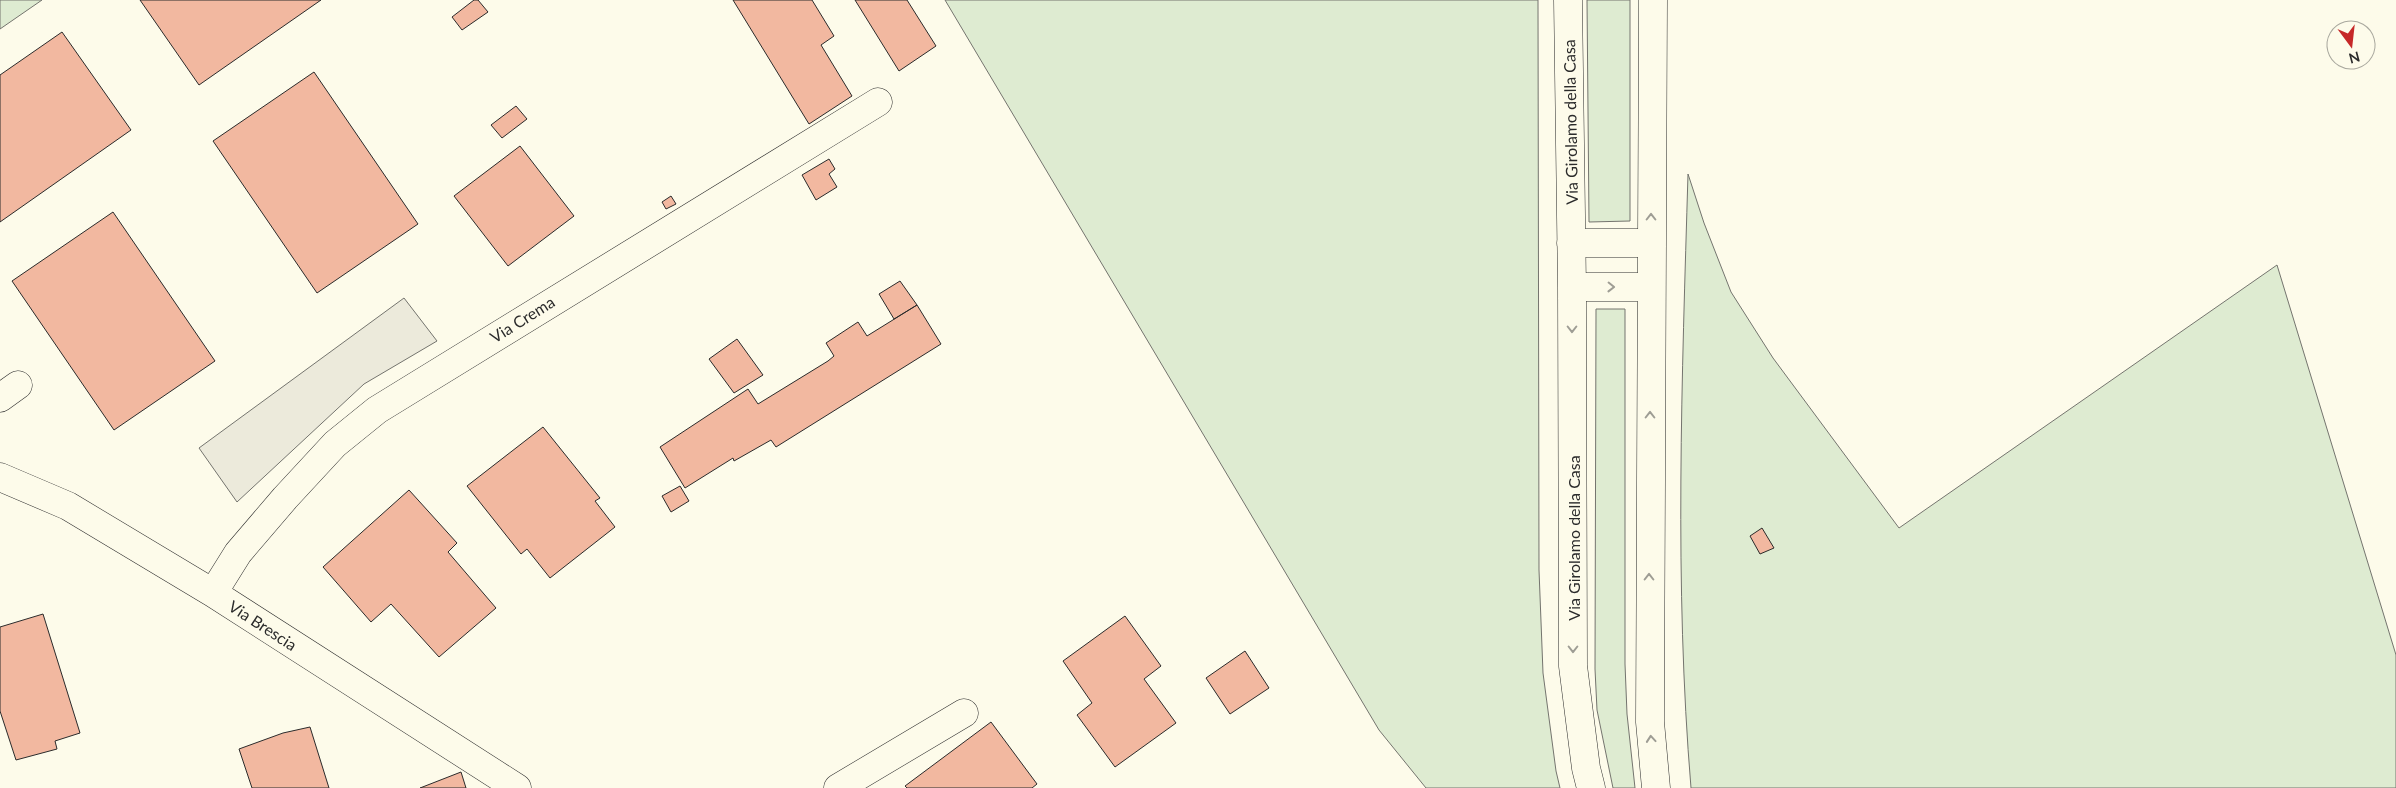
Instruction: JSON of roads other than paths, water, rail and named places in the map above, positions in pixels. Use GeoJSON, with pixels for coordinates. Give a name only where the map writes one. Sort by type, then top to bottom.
{"type":"FeatureCollection","features":[{"type":"Feature","properties":{"kind":"main road","name":"Via Girolamo della Casa"},"geometry":{"type":"LineString","coordinates":[[1568,0],[1572,287],[1573,666],[1586,768],[1591,788]]}},
{"type":"Feature","properties":{"kind":"main road"},"geometry":{"type":"LineString","coordinates":[[1653,0],[1650,722],[1656,788]]}},
{"type":"Feature","properties":{"kind":"main road","name":"Via Crema"},"geometry":{"type":"LineString","coordinates":[[214,593],[238,553],[285,498],[335,444],[377,410],[878,102]]}},
{"type":"Feature","properties":{"kind":"main road"},"geometry":{"type":"LineString","coordinates":[[1571,243],[1651,243]]}},
{"type":"Feature","properties":{"kind":"main road"},"geometry":{"type":"LineString","coordinates":[[1572,287],[1651,288]]}},
{"type":"Feature","properties":{"kind":"main road","name":"Via Brescia"},"geometry":{"type":"LineString","coordinates":[[0,476],[68,506],[214,593],[517,788]]}},
{"type":"Feature","properties":{"kind":"main road"},"geometry":{"type":"LineString","coordinates":[[838,788],[964,713]]}}]}
